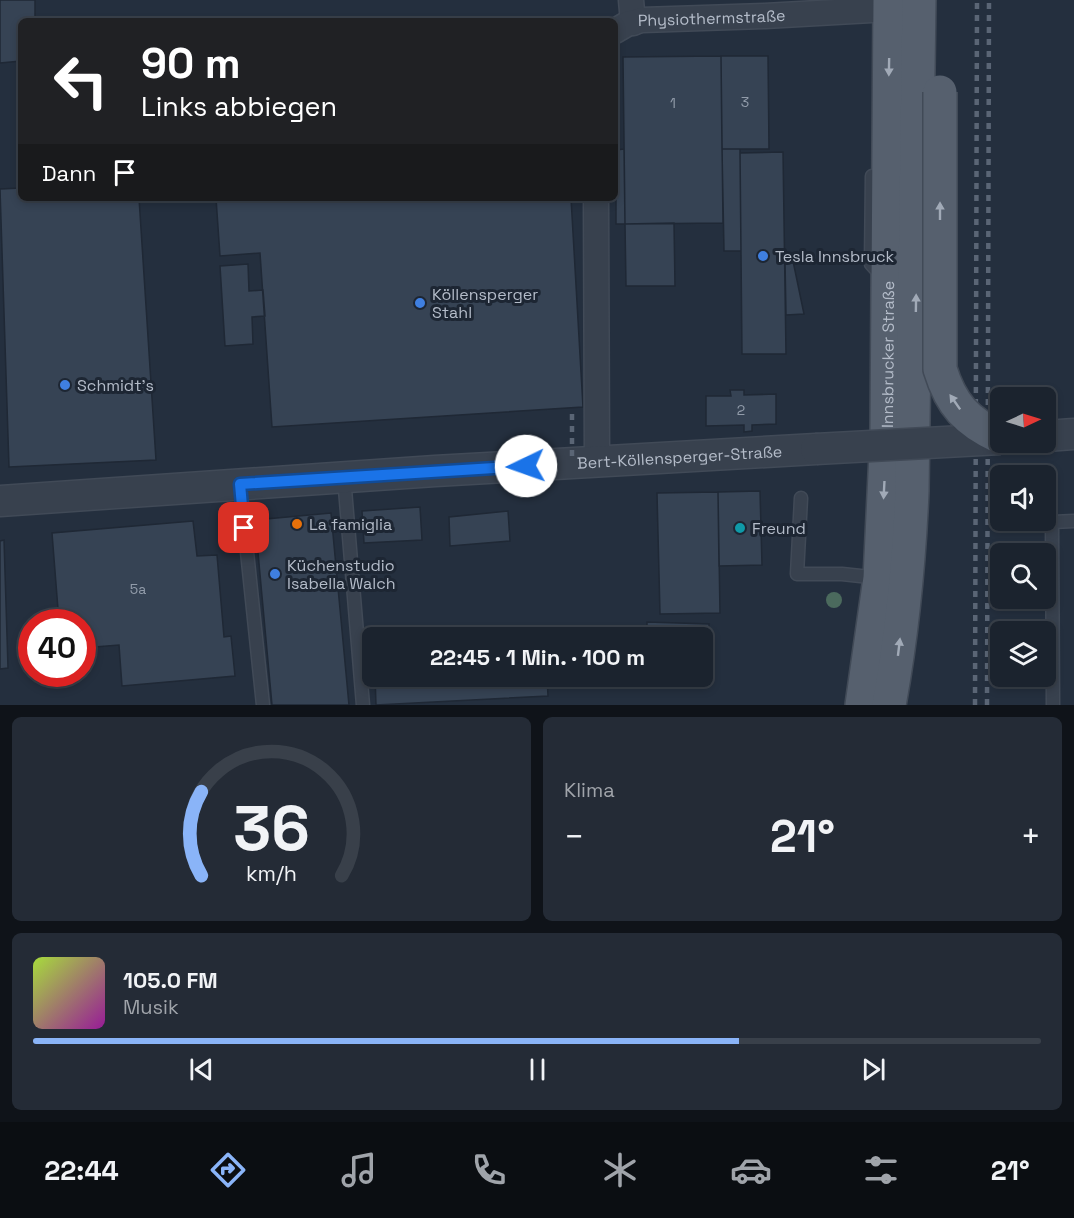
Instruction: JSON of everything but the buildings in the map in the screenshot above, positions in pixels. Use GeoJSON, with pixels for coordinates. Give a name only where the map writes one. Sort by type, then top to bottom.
{"type":"FeatureCollection","features":[{"type":"Feature","properties":{"kind":"main road"},"geometry":{"type":"LineString","coordinates":[[911,3],[940,92],[940,369],[946,388],[956,405],[982,429],[990,433]]}},
{"type":"Feature","properties":{"kind":"main road"},"geometry":{"type":"LineString","coordinates":[[889,705],[899,650],[912,491],[911,3]]}},
{"type":"Feature","properties":{"kind":"main road","name":"Innsbrucker Straße"},"geometry":{"type":"LineString","coordinates":[[862,705],[880,578],[887,432],[887,283],[881,129],[911,3]]}},
{"type":"Feature","properties":{"kind":"street","name":"Physiothermstraße"},"geometry":{"type":"LineString","coordinates":[[626,18],[642,20],[911,3]]}},
{"type":"Feature","properties":{"kind":"street"},"geometry":{"type":"LineString","coordinates":[[597,201],[597,462]]}},
{"type":"Feature","properties":{"kind":"street"},"geometry":{"type":"LineString","coordinates":[[1056,435],[1074,434]]}},
{"type":"Feature","properties":{"kind":"street","name":"Bert-Köllensperger-Straße"},"geometry":{"type":"LineString","coordinates":[[0,501],[344,477],[990,439]]}},
{"type":"Feature","properties":{"kind":"lane"},"geometry":{"type":"LineString","coordinates":[[873,160],[871,264],[887,283]]}},
{"type":"Feature","properties":{"kind":"lane"},"geometry":{"type":"LineString","coordinates":[[344,477],[363,705]]}},
{"type":"Feature","properties":{"kind":"lane"},"geometry":{"type":"LineString","coordinates":[[240,484],[263,705]]}},
{"type":"Feature","properties":{"kind":"lane"},"geometry":{"type":"LineString","coordinates":[[801,498],[797,574],[842,574],[880,578]]}},
{"type":"Feature","properties":{"kind":"lane"},"geometry":{"type":"LineString","coordinates":[[1053,705],[1052,522],[1074,521]]}},
{"type":"Feature","properties":{"kind":"railway"},"geometry":{"type":"LineString","coordinates":[[975,705],[977,0]]}},
{"type":"Feature","properties":{"kind":"railway"},"geometry":{"type":"LineString","coordinates":[[987,705],[989,0]]}},
{"type":"Feature","properties":{"kind":"railway"},"geometry":{"type":"LineString","coordinates":[[572,408],[572,456]]}},
{"type":"Feature","properties":{"kind":"place","name":"Tesla Innsbruck"},"geometry":{"type":"Point","coordinates":[763,256]}},
{"type":"Feature","properties":{"kind":"place","name":"Köllensperger Stahl"},"geometry":{"type":"Point","coordinates":[420,303]}},
{"type":"Feature","properties":{"kind":"place","name":"Schmidt's"},"geometry":{"type":"Point","coordinates":[65,385]}},
{"type":"Feature","properties":{"kind":"place","name":"La famiglia"},"geometry":{"type":"Point","coordinates":[297,524]}},
{"type":"Feature","properties":{"kind":"place","name":"Freund"},"geometry":{"type":"Point","coordinates":[740,528]}},
{"type":"Feature","properties":{"kind":"place","name":"Küchenstudio Isabella Walch"},"geometry":{"type":"Point","coordinates":[275,574]}},
{"type":"Feature","properties":{"kind":"route"},"geometry":{"type":"LineString","coordinates":[[244,528],[240,484],[526,466]]}}]}
